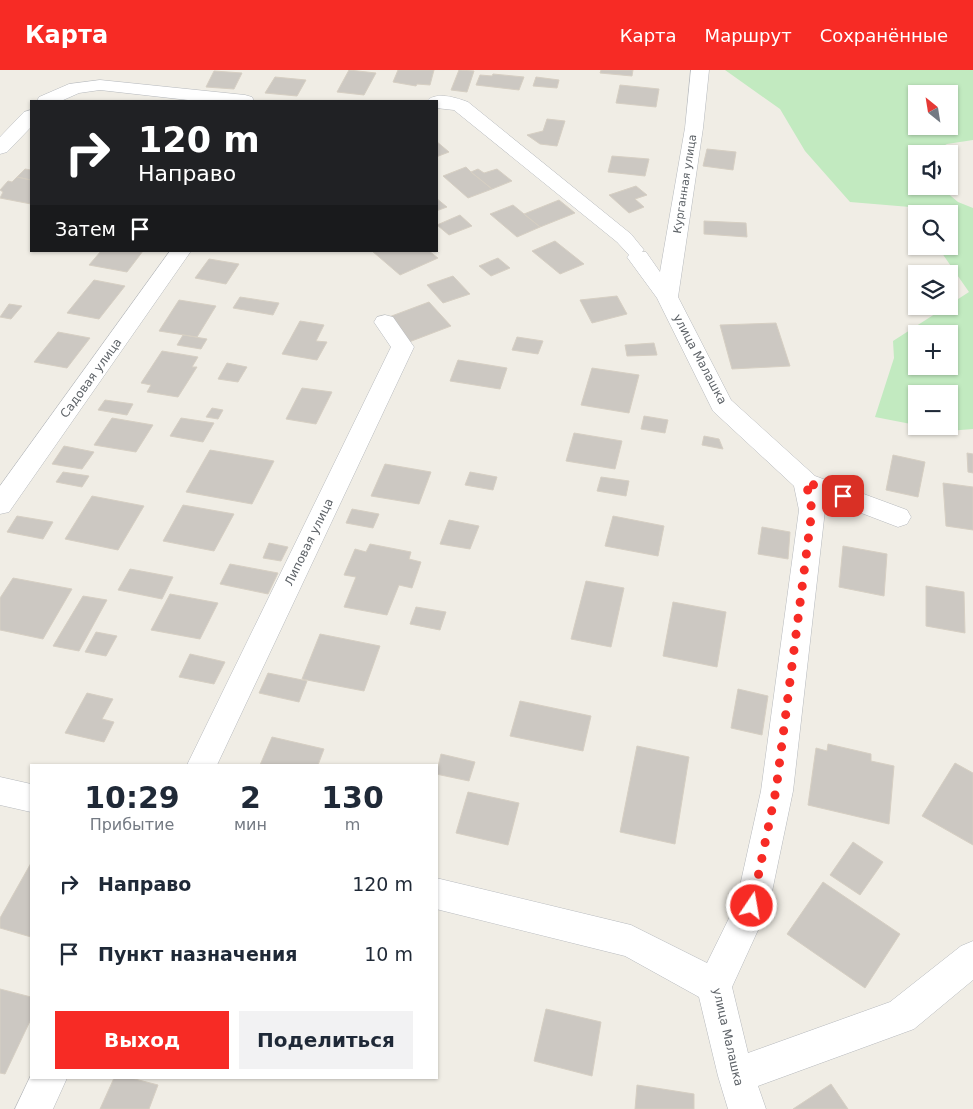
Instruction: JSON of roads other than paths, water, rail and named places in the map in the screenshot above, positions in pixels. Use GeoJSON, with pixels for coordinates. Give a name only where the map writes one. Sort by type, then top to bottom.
{"type":"FeatureCollection","features":[{"type":"Feature","properties":{"kind":"street","name":"Курганная улица"},"geometry":{"type":"LineString","coordinates":[[667,297],[694,128],[700,70]]}},
{"type":"Feature","properties":{"kind":"street"},"geometry":{"type":"LineString","coordinates":[[48,100],[75,88],[100,85],[236,100]]}},
{"type":"Feature","properties":{"kind":"street","name":"улица Малашка"},"geometry":{"type":"LineString","coordinates":[[438,102],[451,102],[461,106],[624,238],[667,297],[722,405],[806,482],[812,510],[776,790],[752,906],[714,986],[736,1076],[747,1109]]}},
{"type":"Feature","properties":{"kind":"street"},"geometry":{"type":"LineString","coordinates":[[0,148],[30,117]]}},
{"type":"Feature","properties":{"kind":"street","name":"Садовая улица"},"geometry":{"type":"LineString","coordinates":[[0,505],[180,252]]}},
{"type":"Feature","properties":{"kind":"street","name":"Липовая улица"},"geometry":{"type":"LineString","coordinates":[[202,764],[403,347],[385,322]]}},
{"type":"Feature","properties":{"kind":"street"},"geometry":{"type":"LineString","coordinates":[[806,482],[898,517]]}},
{"type":"Feature","properties":{"kind":"street"},"geometry":{"type":"LineString","coordinates":[[0,791],[30,798]]}},
{"type":"Feature","properties":{"kind":"street"},"geometry":{"type":"LineString","coordinates":[[438,893],[631,941],[714,986]]}},
{"type":"Feature","properties":{"kind":"street"},"geometry":{"type":"LineString","coordinates":[[736,1076],[901,1016],[973,958]]}},
{"type":"Feature","properties":{"kind":"street"},"geometry":{"type":"LineString","coordinates":[[34,1109],[49,1079]]}}]}
